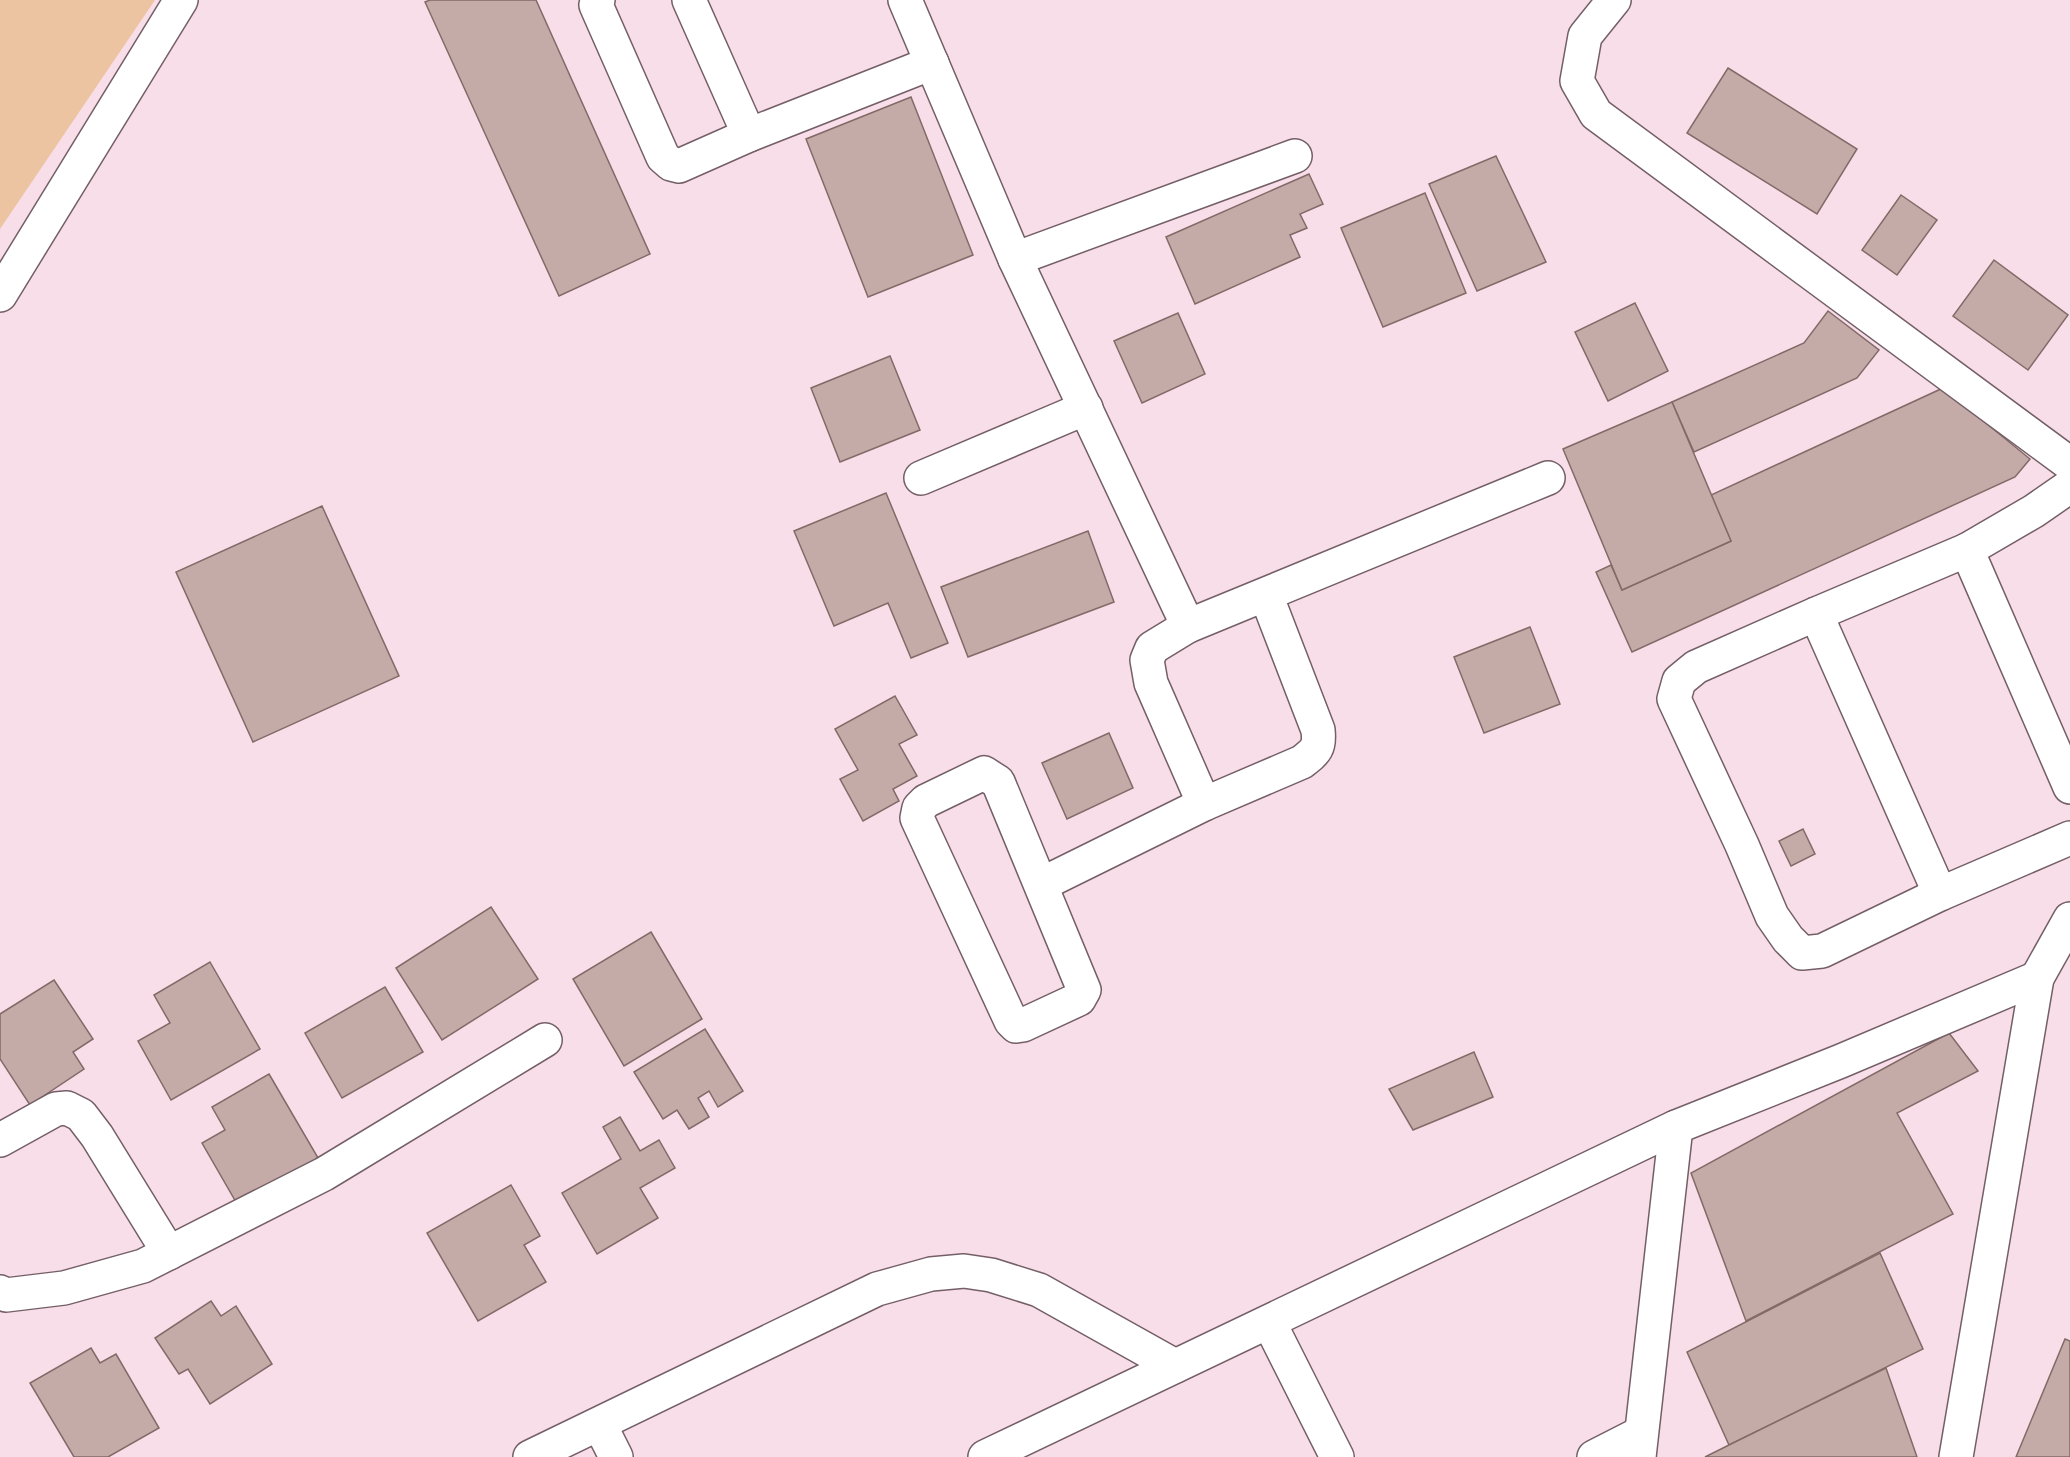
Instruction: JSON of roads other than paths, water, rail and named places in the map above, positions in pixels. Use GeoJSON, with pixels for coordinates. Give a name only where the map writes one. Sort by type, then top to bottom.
{"type":"FeatureCollection","features":[{"type":"Feature","properties":{"kind":"street"},"geometry":{"type":"LineString","coordinates":[[0,295],[180,0]]}},
{"type":"Feature","properties":{"kind":"street"},"geometry":{"type":"LineString","coordinates":[[598,0],[596,5],[663,157],[671,164],[679,166],[749,135],[932,63]]}},
{"type":"Feature","properties":{"kind":"street"},"geometry":{"type":"LineString","coordinates":[[689,0],[749,135]]}},
{"type":"Feature","properties":{"kind":"street"},"geometry":{"type":"LineString","coordinates":[[905,0],[1015,259],[1188,626]]}},
{"type":"Feature","properties":{"kind":"street"},"geometry":{"type":"LineString","coordinates":[[1614,0],[1585,36],[1577,81],[1596,114],[2070,464]]}},
{"type":"Feature","properties":{"kind":"street"},"geometry":{"type":"LineString","coordinates":[[1015,259],[1294,156]]}},
{"type":"Feature","properties":{"kind":"street"},"geometry":{"type":"LineString","coordinates":[[921,478],[1086,408]]}},
{"type":"Feature","properties":{"kind":"street"},"geometry":{"type":"LineString","coordinates":[[1204,804],[1151,683],[1147,660],[1152,648],[1188,626],[1266,596],[1548,478]]}},
{"type":"Feature","properties":{"kind":"street"},"geometry":{"type":"LineString","coordinates":[[2070,486],[2034,512],[1968,550],[1696,667],[1679,681],[1674,699],[1742,844],[1772,916],[1788,939],[1802,953],[1822,951],[1940,894],[2070,838]]}},
{"type":"Feature","properties":{"kind":"street"},"geometry":{"type":"LineString","coordinates":[[1968,550],[2070,787]]}},
{"type":"Feature","properties":{"kind":"street"},"geometry":{"type":"LineString","coordinates":[[1042,884],[1204,804],[1302,762],[1315,752],[1320,742],[1318,730],[1266,596]]}},
{"type":"Feature","properties":{"kind":"street"},"geometry":{"type":"LineString","coordinates":[[1816,614],[1940,894]]}},
{"type":"Feature","properties":{"kind":"street"},"geometry":{"type":"LineString","coordinates":[[984,773],[990,776],[999,782],[1042,884],[1084,990],[1079,999],[1023,1026],[1016,1026],[1011,1021],[917,818],[920,808],[926,801],[984,773]]}},
{"type":"Feature","properties":{"kind":"street"},"geometry":{"type":"LineString","coordinates":[[1956,1457],[2037,978],[2070,920]]}},
{"type":"Feature","properties":{"kind":"street"},"geometry":{"type":"LineString","coordinates":[[985,1457],[1676,1127],[1841,1061],[2037,978]]}},
{"type":"Feature","properties":{"kind":"street"},"geometry":{"type":"LineString","coordinates":[[0,1292],[6,1294],[64,1288],[143,1266],[324,1174],[545,1040]]}},
{"type":"Feature","properties":{"kind":"street"},"geometry":{"type":"LineString","coordinates":[[0,1140],[56,1109],[67,1108],[81,1115],[98,1136],[169,1253]]}},
{"type":"Feature","properties":{"kind":"street"},"geometry":{"type":"LineString","coordinates":[[1594,1457],[1640,1445],[1676,1127]]}},
{"type":"Feature","properties":{"kind":"street"},"geometry":{"type":"LineString","coordinates":[[530,1457],[877,1289],[931,1274],[964,1271],[991,1275],[1039,1290],[1175,1366]]}},
{"type":"Feature","properties":{"kind":"street"},"geometry":{"type":"LineString","coordinates":[[1269,1322],[1337,1457]]}},
{"type":"Feature","properties":{"kind":"street"},"geometry":{"type":"LineString","coordinates":[[600,1425],[615,1457]]}}]}
